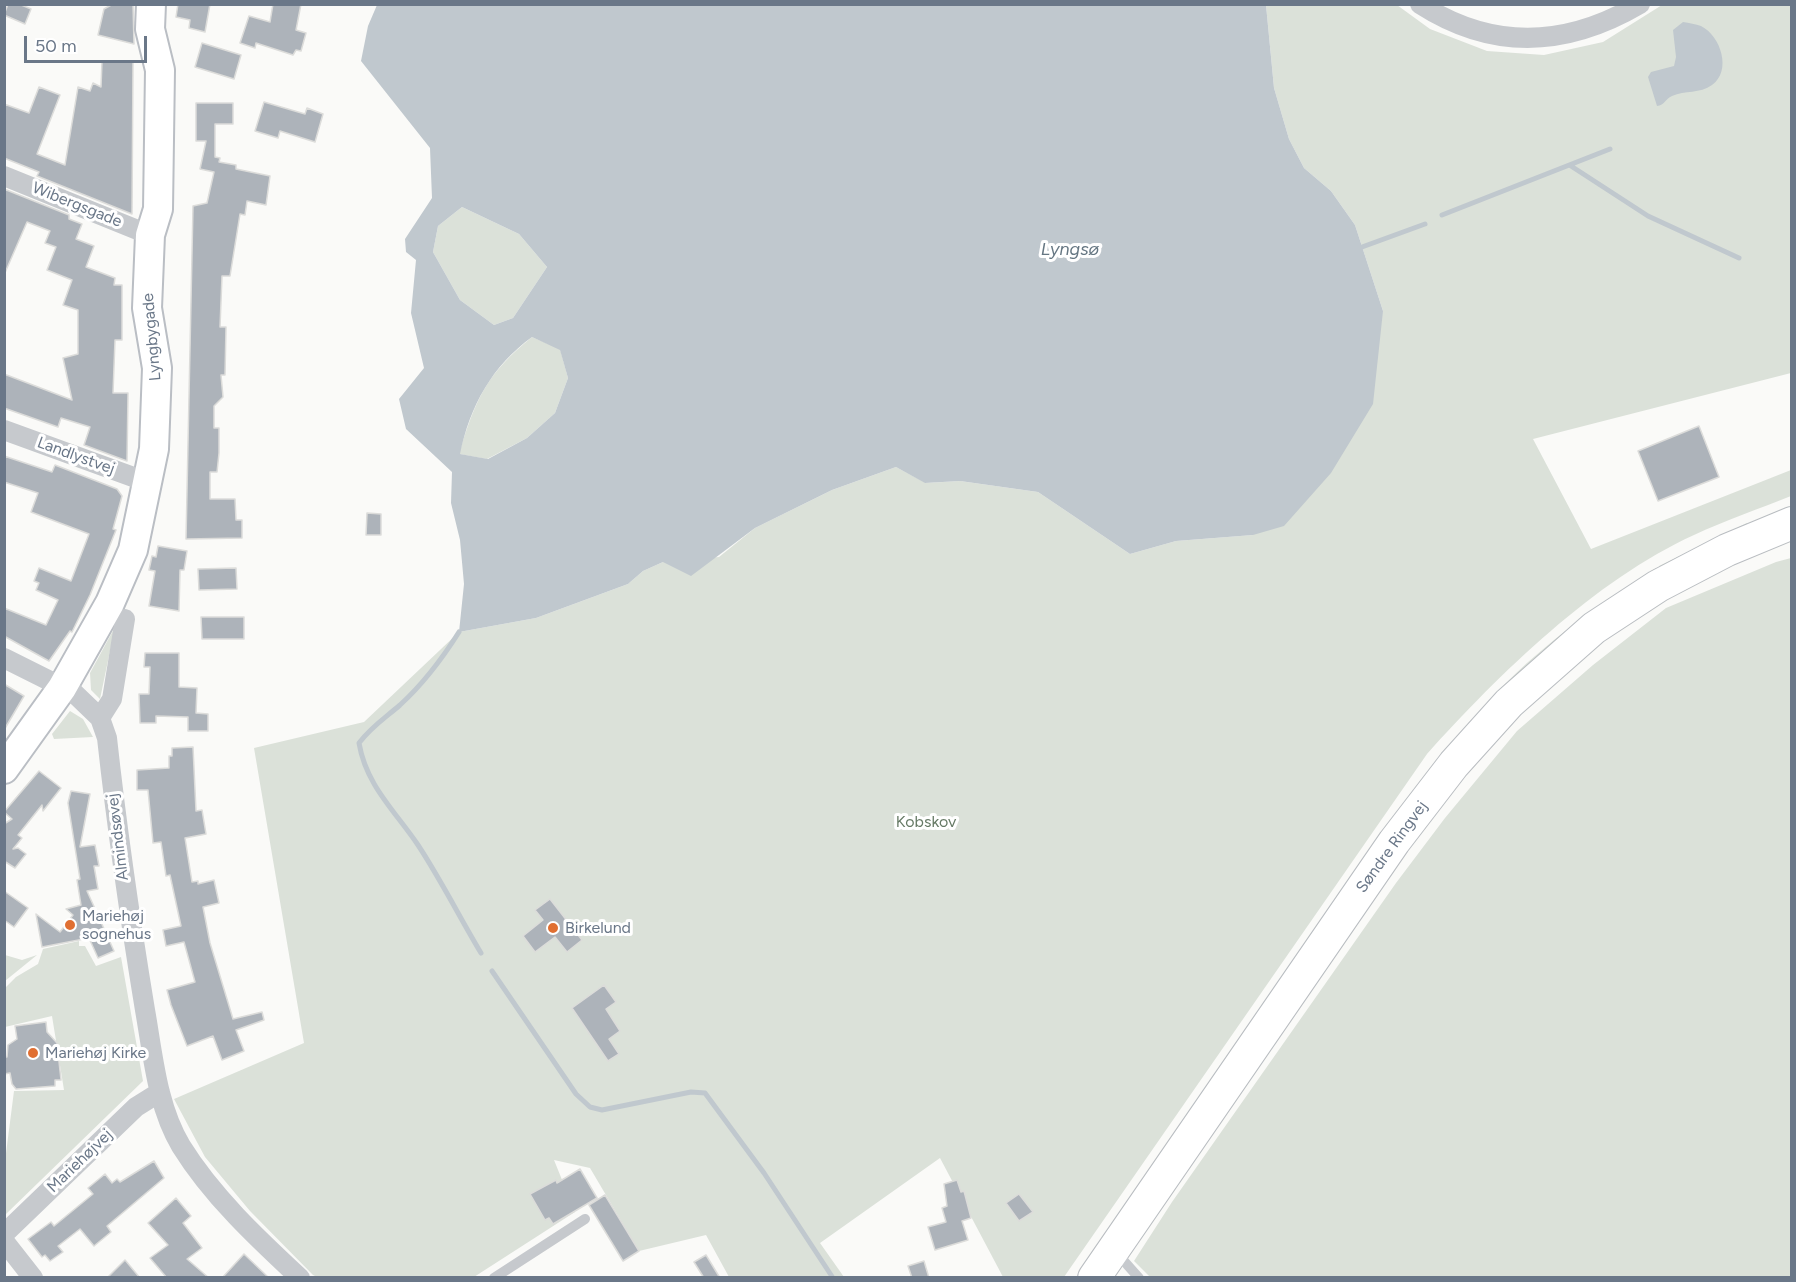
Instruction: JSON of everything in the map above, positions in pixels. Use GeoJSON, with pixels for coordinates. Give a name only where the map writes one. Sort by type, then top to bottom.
{"type":"FeatureCollection","features":[{"type":"Feature","properties":{"kind":"main road","name":"Søndre Ringvej"},"geometry":{"type":"LineString","coordinates":[[1094,1278],[1394,842],[1454,764],[1509,703],[1594,628],[1658,586],[1727,550],[1791,523]]}},
{"type":"Feature","properties":{"kind":"street","name":"Lyngbygade"},"geometry":{"type":"LineString","coordinates":[[4,769],[62,688],[122,578],[133,550],[154,449],[157,368],[147,308],[150,235],[158,209],[160,70],[150,29],[150,4]]}},
{"type":"Feature","properties":{"kind":"street"},"geometry":{"type":"LineString","coordinates":[[1420,4],[1448,21],[1510,38],[1559,37],[1610,22],[1640,4]]}},
{"type":"Feature","properties":{"kind":"street","name":"Wibergsgade"},"geometry":{"type":"LineString","coordinates":[[4,176],[150,235]]}},
{"type":"Feature","properties":{"kind":"street","name":"Landlystvej"},"geometry":{"type":"LineString","coordinates":[[4,430],[147,482]]}},
{"type":"Feature","properties":{"kind":"street"},"geometry":{"type":"LineString","coordinates":[[4,658],[74,693],[100,718],[112,699],[125,619]]}},
{"type":"Feature","properties":{"kind":"street","name":"Almindsøvej"},"geometry":{"type":"LineString","coordinates":[[100,718],[107,738],[124,887],[160,1092],[180,1145],[219,1196],[262,1243],[300,1278]]}},
{"type":"Feature","properties":{"kind":"street","name":"Mariehøjvej"},"geometry":{"type":"LineString","coordinates":[[4,1234],[136,1107],[160,1092]]}},
{"type":"Feature","properties":{"kind":"street"},"geometry":{"type":"LineString","coordinates":[[4,1241],[33,1278]]}},
{"type":"Feature","properties":{"kind":"lane"},"geometry":{"type":"LineString","coordinates":[[494,1278],[585,1219]]}},
{"type":"Feature","properties":{"kind":"lane"},"geometry":{"type":"LineString","coordinates":[[1114,1250],[1139,1278]]}},
{"type":"Feature","properties":{"kind":"green space","name":"Kobskov"},"geometry":{"type":"Polygon","coordinates":[[[1266,5],[1397,5],[1430,29],[1487,51],[1544,55],[1603,42],[1662,5],[1791,5],[1791,373],[1533,439],[1591,549],[1791,470],[1791,496],[1694,535],[1657,554],[1621,577],[1550,631],[1455,723],[1427,754],[1064,1277],[1003,1277],[940,1158],[820,1243],[844,1277],[729,1277],[706,1235],[639,1251],[590,1168],[554,1160],[575,1212],[474,1277],[317,1277],[313,1275],[250,1211],[205,1157],[174,1099],[304,1043],[254,748],[364,722],[459,632],[536,618],[628,584],[643,571],[663,562],[719,557],[755,528],[832,490],[896,467],[926,483],[960,481],[1038,492],[1130,554],[1176,541],[1253,535],[1383,311],[1355,225],[1331,191],[1304,168],[1289,139],[1274,88],[1266,5]]]}},
{"type":"Feature","properties":{"kind":"green space"},"geometry":{"type":"Polygon","coordinates":[[[462,207],[519,234],[547,267],[513,318],[494,325],[460,300],[433,252],[438,226],[462,207]]]}},
{"type":"Feature","properties":{"kind":"green space"},"geometry":{"type":"Polygon","coordinates":[[[532,337],[560,349],[568,378],[555,413],[527,438],[487,459],[459,454],[477,403],[493,376],[532,337]]]}},
{"type":"Feature","properties":{"kind":"green space"},"geometry":{"type":"Polygon","coordinates":[[[1747,523],[1749,529],[1662,571],[1659,566],[1747,523]]]}},
{"type":"Feature","properties":{"kind":"green space"},"geometry":{"type":"Polygon","coordinates":[[[1791,558],[1791,1277],[1150,1277],[1134,1261],[1172,1202],[1396,883],[1445,818],[1517,731],[1593,665],[1666,608],[1776,562],[1791,558]]]}},
{"type":"Feature","properties":{"kind":"green space"},"geometry":{"type":"Polygon","coordinates":[[[1656,568],[1659,573],[1504,692],[1500,689],[1536,655],[1575,624],[1656,568]]]}},
{"type":"Feature","properties":{"kind":"green space"},"geometry":{"type":"Polygon","coordinates":[[[115,627],[100,699],[91,690],[90,673],[115,627]]]}},
{"type":"Feature","properties":{"kind":"green space"},"geometry":{"type":"Polygon","coordinates":[[[70,711],[83,719],[93,737],[54,739],[52,734],[70,711]]]}},
{"type":"Feature","properties":{"kind":"green space"},"geometry":{"type":"Polygon","coordinates":[[[79,941],[79,946],[85,946],[96,966],[121,957],[143,1081],[5,1215],[5,1161],[14,1091],[64,1090],[52,1016],[5,1027],[5,988],[16,977],[38,964],[43,949],[79,941]]]}},
{"type":"Feature","properties":{"kind":"green space"},"geometry":{"type":"Polygon","coordinates":[[[5,955],[22,960],[37,955],[5,981],[5,955]]]}},
{"type":"Feature","properties":{"kind":"water","name":"Lyngsø"},"geometry":{"type":"Polygon","coordinates":[[[377,5],[1266,5],[1274,88],[1289,139],[1304,168],[1331,191],[1355,225],[1383,311],[1373,404],[1331,473],[1284,526],[1253,535],[1176,541],[1130,554],[1038,492],[960,481],[925,483],[896,467],[832,490],[755,528],[691,576],[663,562],[643,571],[628,584],[536,618],[459,632],[464,584],[460,540],[451,503],[452,472],[406,429],[399,399],[424,368],[411,313],[416,260],[406,252],[405,239],[432,198],[430,148],[361,61],[368,26],[377,5]],[[462,207],[438,226],[433,252],[460,300],[494,325],[513,318],[547,267],[519,234],[462,207]],[[532,337],[505,361],[485,388],[470,420],[460,454],[488,459],[527,438],[555,413],[568,378],[560,350],[532,337]]]}},
{"type":"Feature","properties":{"kind":"water"},"geometry":{"type":"Polygon","coordinates":[[[1683,22],[1701,26],[1714,37],[1722,54],[1722,71],[1718,79],[1707,88],[1677,94],[1657,106],[1648,77],[1651,72],[1674,66],[1676,57],[1673,30],[1683,22]]]}},
{"type":"Feature","properties":{"kind":"building"},"geometry":{"type":"Polygon","coordinates":[[[8,4],[19,4],[31,9],[25,24],[4,15],[8,4]]]}},
{"type":"Feature","properties":{"kind":"building"},"geometry":{"type":"Polygon","coordinates":[[[113,4],[133,4],[134,44],[98,35],[104,9],[113,4]]]}},
{"type":"Feature","properties":{"kind":"building"},"geometry":{"type":"Polygon","coordinates":[[[178,4],[210,4],[205,32],[189,28],[190,20],[176,17],[178,4]]]}},
{"type":"Feature","properties":{"kind":"building"},"geometry":{"type":"Polygon","coordinates":[[[273,4],[301,4],[296,30],[306,33],[301,51],[296,50],[293,55],[256,43],[255,48],[240,43],[249,16],[270,22],[273,4]]]}},
{"type":"Feature","properties":{"kind":"building"},"geometry":{"type":"Polygon","coordinates":[[[202,43],[241,55],[234,79],[195,67],[202,43]]]}},
{"type":"Feature","properties":{"kind":"building"},"geometry":{"type":"Polygon","coordinates":[[[102,61],[133,62],[132,214],[37,176],[39,172],[4,158],[4,104],[29,113],[39,87],[60,95],[37,154],[65,165],[78,87],[90,91],[93,83],[101,87],[102,61]]]}},
{"type":"Feature","properties":{"kind":"building"},"geometry":{"type":"Polygon","coordinates":[[[264,102],[305,114],[307,108],[323,114],[315,142],[280,131],[278,138],[255,131],[264,102]]]}},
{"type":"Feature","properties":{"kind":"building"},"geometry":{"type":"Polygon","coordinates":[[[196,103],[233,103],[233,124],[215,124],[215,157],[220,158],[219,162],[236,165],[236,169],[270,176],[266,205],[247,201],[245,215],[240,214],[230,276],[222,276],[220,327],[226,327],[225,375],[221,375],[223,397],[214,406],[214,428],[219,428],[219,453],[217,472],[210,472],[210,499],[235,499],[236,520],[242,520],[242,538],[186,539],[193,206],[207,203],[214,172],[200,169],[206,141],[196,141],[196,103]]]}},
{"type":"Feature","properties":{"kind":"building"},"geometry":{"type":"Polygon","coordinates":[[[4,189],[69,215],[69,219],[82,224],[76,239],[94,246],[86,267],[115,278],[114,285],[122,285],[122,340],[115,340],[113,393],[128,393],[127,461],[84,445],[90,427],[61,418],[58,427],[4,408],[4,374],[72,400],[63,358],[78,354],[78,310],[63,305],[72,280],[47,270],[56,247],[45,243],[50,231],[27,222],[4,275],[4,189]]]}},
{"type":"Feature","properties":{"kind":"building"},"geometry":{"type":"Polygon","coordinates":[[[1699,426],[1719,477],[1658,501],[1638,451],[1699,426]]]}},
{"type":"Feature","properties":{"kind":"building"},"geometry":{"type":"Polygon","coordinates":[[[4,456],[52,472],[55,465],[117,489],[122,496],[113,529],[116,530],[90,595],[72,632],[70,631],[49,661],[4,636],[4,608],[46,625],[58,600],[36,590],[39,583],[34,581],[39,568],[71,581],[89,534],[31,512],[38,493],[4,482],[4,456]]]}},
{"type":"Feature","properties":{"kind":"building"},"geometry":{"type":"Polygon","coordinates":[[[367,513],[381,514],[381,535],[366,535],[367,513]]]}},
{"type":"Feature","properties":{"kind":"building"},"geometry":{"type":"Polygon","coordinates":[[[158,546],[187,551],[184,570],[180,570],[179,611],[149,606],[155,571],[149,570],[152,556],[156,557],[158,546]]]}},
{"type":"Feature","properties":{"kind":"building"},"geometry":{"type":"Polygon","coordinates":[[[236,568],[237,589],[199,590],[198,569],[236,568]]]}},
{"type":"Feature","properties":{"kind":"building"},"geometry":{"type":"Polygon","coordinates":[[[201,617],[244,617],[244,639],[202,639],[201,617]]]}},
{"type":"Feature","properties":{"kind":"building"},"geometry":{"type":"Polygon","coordinates":[[[145,653],[179,653],[179,687],[197,688],[196,713],[208,714],[208,731],[188,731],[188,717],[156,716],[156,723],[140,723],[139,694],[149,694],[150,667],[144,667],[145,653]]]}},
{"type":"Feature","properties":{"kind":"building"},"geometry":{"type":"Polygon","coordinates":[[[4,684],[24,696],[4,730],[4,684]]]}},
{"type":"Feature","properties":{"kind":"building"},"geometry":{"type":"Polygon","coordinates":[[[193,747],[196,811],[202,810],[206,834],[185,838],[192,882],[198,881],[198,884],[214,880],[219,903],[203,907],[210,943],[233,1019],[262,1012],[264,1020],[236,1030],[244,1051],[222,1060],[213,1036],[187,1046],[171,1005],[167,990],[195,982],[184,942],[166,946],[163,930],[181,926],[170,875],[166,876],[161,842],[153,843],[148,790],[137,790],[137,770],[169,768],[172,748],[193,747]]]}},
{"type":"Feature","properties":{"kind":"building"},"geometry":{"type":"Polygon","coordinates":[[[39,771],[61,788],[43,811],[42,805],[18,835],[22,838],[13,849],[18,848],[26,854],[15,868],[4,861],[4,824],[12,819],[4,812],[39,771]]]}},
{"type":"Feature","properties":{"kind":"building"},"geometry":{"type":"Polygon","coordinates":[[[71,791],[90,794],[80,847],[95,845],[99,866],[94,866],[98,889],[87,891],[114,951],[98,958],[89,938],[42,947],[36,914],[60,932],[73,915],[66,909],[81,905],[77,880],[80,879],[68,803],[71,791]]]}},
{"type":"Feature","properties":{"kind":"building"},"geometry":{"type":"Polygon","coordinates":[[[4,891],[28,908],[14,927],[4,920],[4,891]]]}},
{"type":"Feature","properties":{"kind":"building","name":"Birkelund"},"geometry":{"type":"Polygon","coordinates":[[[550,899],[582,940],[567,952],[555,937],[535,952],[523,936],[543,920],[535,910],[550,899]]]}},
{"type":"Feature","properties":{"kind":"building"},"geometry":{"type":"Polygon","coordinates":[[[604,985],[616,1002],[606,1009],[620,1031],[609,1039],[619,1054],[608,1061],[572,1008],[604,985]]]}},
{"type":"Feature","properties":{"kind":"building","name":"Mariehøj Kirke"},"geometry":{"type":"Polygon","coordinates":[[[46,1022],[47,1032],[57,1043],[61,1080],[55,1080],[55,1086],[16,1089],[12,1084],[10,1073],[4,1074],[4,1057],[7,1057],[8,1045],[17,1039],[15,1026],[46,1022]]]}},
{"type":"Feature","properties":{"kind":"building"},"geometry":{"type":"Polygon","coordinates":[[[154,1161],[164,1178],[107,1226],[111,1232],[94,1246],[80,1229],[58,1246],[63,1252],[50,1261],[45,1255],[42,1257],[28,1239],[51,1222],[54,1226],[93,1194],[88,1188],[105,1174],[112,1183],[117,1179],[120,1182],[154,1161]]]}},
{"type":"Feature","properties":{"kind":"building"},"geometry":{"type":"Polygon","coordinates":[[[580,1169],[597,1198],[553,1224],[549,1218],[545,1220],[530,1194],[556,1180],[557,1183],[580,1169]]]}},
{"type":"Feature","properties":{"kind":"building"},"geometry":{"type":"Polygon","coordinates":[[[957,1180],[961,1192],[964,1191],[971,1218],[962,1221],[968,1240],[935,1250],[928,1227],[946,1222],[942,1208],[947,1206],[944,1184],[957,1180]]]}},
{"type":"Feature","properties":{"kind":"building"},"geometry":{"type":"Polygon","coordinates":[[[1019,1194],[1033,1212],[1019,1221],[1006,1203],[1019,1194]]]}},
{"type":"Feature","properties":{"kind":"building"},"geometry":{"type":"Polygon","coordinates":[[[605,1195],[639,1251],[623,1261],[589,1205],[605,1195]]]}},
{"type":"Feature","properties":{"kind":"building"},"geometry":{"type":"Polygon","coordinates":[[[176,1198],[191,1216],[183,1223],[202,1248],[187,1259],[209,1278],[167,1278],[150,1258],[168,1245],[148,1223],[176,1198]]]}},
{"type":"Feature","properties":{"kind":"building"},"geometry":{"type":"Polygon","coordinates":[[[244,1254],[269,1278],[222,1278],[244,1254]]]}},
{"type":"Feature","properties":{"kind":"building"},"geometry":{"type":"Polygon","coordinates":[[[706,1255],[720,1278],[704,1278],[694,1262],[706,1255]]]}},
{"type":"Feature","properties":{"kind":"building"},"geometry":{"type":"Polygon","coordinates":[[[125,1260],[140,1278],[107,1278],[125,1260]]]}},
{"type":"Feature","properties":{"kind":"building"},"geometry":{"type":"Polygon","coordinates":[[[924,1261],[929,1278],[912,1278],[908,1266],[924,1261]]]}},
{"type":"Feature","properties":{"kind":"waterway"},"geometry":{"type":"LineString","coordinates":[[1442,215],[1610,149]]}},
{"type":"Feature","properties":{"kind":"waterway"},"geometry":{"type":"LineString","coordinates":[[1571,166],[1648,216],[1739,258]]}},
{"type":"Feature","properties":{"kind":"waterway"},"geometry":{"type":"LineString","coordinates":[[1362,247],[1425,224]]}},
{"type":"Feature","properties":{"kind":"waterway"},"geometry":{"type":"LineString","coordinates":[[459,632],[417,689],[373,727],[359,743],[368,772],[375,785],[418,845],[481,953]]}},
{"type":"Feature","properties":{"kind":"waterway"},"geometry":{"type":"LineString","coordinates":[[492,971],[576,1094],[590,1107],[602,1110],[691,1092],[705,1093],[764,1173],[833,1278]]}},
{"type":"Feature","properties":{"kind":"place","name":"Mariehøj sognehus"},"geometry":{"type":"Point","coordinates":[70,925]}},
{"type":"Feature","properties":{"kind":"place","name":"Birkelund"},"geometry":{"type":"Point","coordinates":[553,928]}},
{"type":"Feature","properties":{"kind":"place","name":"Mariehøj Kirke"},"geometry":{"type":"Point","coordinates":[33,1053]}}]}
